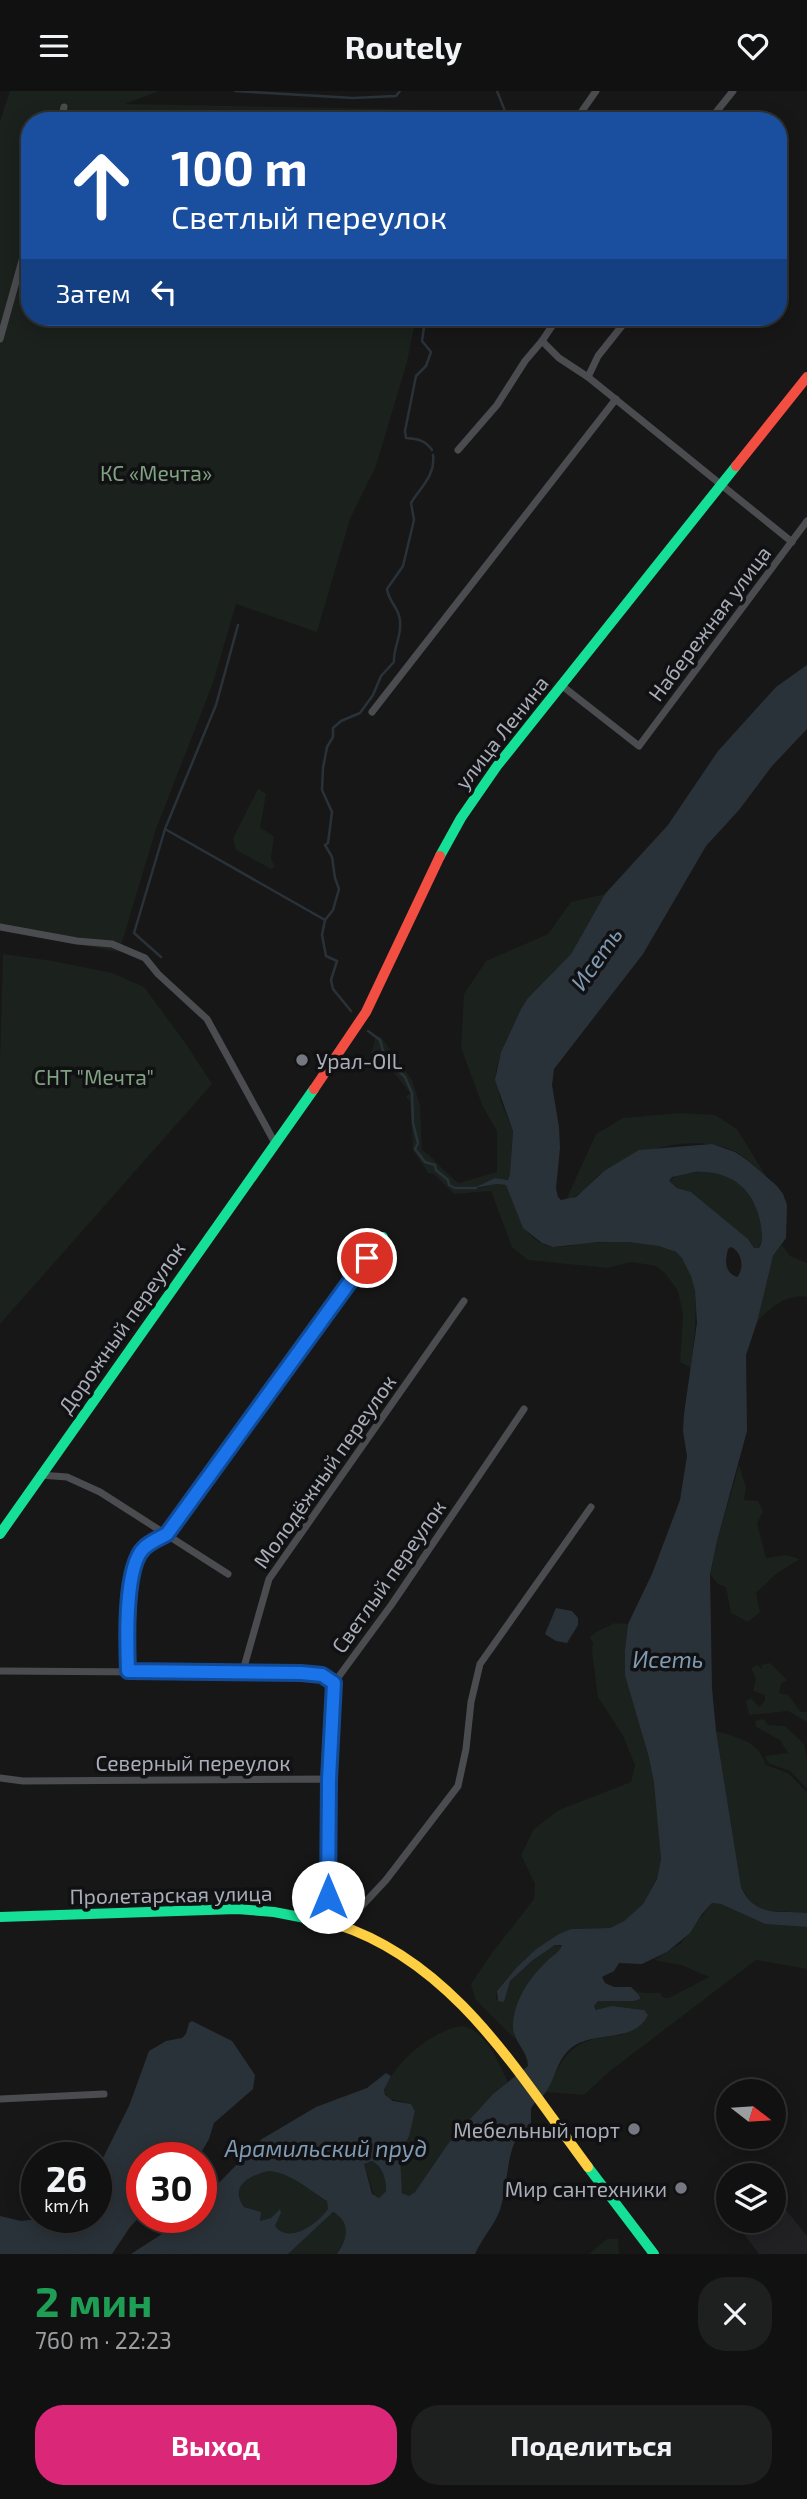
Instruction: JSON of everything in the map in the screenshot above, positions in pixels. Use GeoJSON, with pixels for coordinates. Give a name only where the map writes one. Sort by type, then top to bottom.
{"type":"FeatureCollection","features":[{"type":"Feature","properties":{"kind":"main road","name":"улица Ленина"},"geometry":{"type":"LineString","coordinates":[[275,1143],[363,1019],[392,965],[443,851],[466,809],[561,685],[807,377]]}},
{"type":"Feature","properties":{"kind":"main road","name":"Дорожный переулок"},"geometry":{"type":"LineString","coordinates":[[0,1534],[275,1143]]}},
{"type":"Feature","properties":{"kind":"main road"},"geometry":{"type":"LineString","coordinates":[[128,1671],[128,1615],[134,1569],[143,1549],[167,1534],[383,1237]]}},
{"type":"Feature","properties":{"kind":"main road","name":"Пролетарская улица"},"geometry":{"type":"LineString","coordinates":[[0,1917],[271,1910],[343,1926],[391,1948],[424,1969],[475,2016],[654,2254]]}},
{"type":"Feature","properties":{"kind":"street"},"geometry":{"type":"LineString","coordinates":[[581,112],[596,91]]}},
{"type":"Feature","properties":{"kind":"street"},"geometry":{"type":"LineString","coordinates":[[716,112],[733,91]]}},
{"type":"Feature","properties":{"kind":"street"},"geometry":{"type":"LineString","coordinates":[[63,112],[64,107]]}},
{"type":"Feature","properties":{"kind":"street"},"geometry":{"type":"LineString","coordinates":[[0,338],[21,264]]}},
{"type":"Feature","properties":{"kind":"street"},"geometry":{"type":"LineString","coordinates":[[458,450],[496,405],[552,326]]}},
{"type":"Feature","properties":{"kind":"street"},"geometry":{"type":"LineString","coordinates":[[588,376],[598,356],[622,326]]}},
{"type":"Feature","properties":{"kind":"street"},"geometry":{"type":"LineString","coordinates":[[542,341],[559,358],[588,376],[792,541]]}},
{"type":"Feature","properties":{"kind":"street"},"geometry":{"type":"LineString","coordinates":[[372,712],[616,399]]}},
{"type":"Feature","properties":{"kind":"street","name":"Набережная улица"},"geometry":{"type":"LineString","coordinates":[[561,685],[639,746],[807,521]]}},
{"type":"Feature","properties":{"kind":"street"},"geometry":{"type":"LineString","coordinates":[[0,927],[77,941],[112,944],[145,958],[207,1019],[275,1143]]}},
{"type":"Feature","properties":{"kind":"street","name":"Молодёжный переулок"},"geometry":{"type":"LineString","coordinates":[[242,1674],[269,1579],[464,1301]]}},
{"type":"Feature","properties":{"kind":"street","name":"Светлый переулок"},"geometry":{"type":"LineString","coordinates":[[329,1779],[334,1683],[400,1594],[524,1409]]}},
{"type":"Feature","properties":{"kind":"street"},"geometry":{"type":"LineString","coordinates":[[40,1475],[67,1477],[100,1492],[228,1574]]}},
{"type":"Feature","properties":{"kind":"street"},"geometry":{"type":"LineString","coordinates":[[343,1926],[386,1880],[458,1786],[466,1749],[471,1702],[480,1664],[591,1507]]}},
{"type":"Feature","properties":{"kind":"street"},"geometry":{"type":"LineString","coordinates":[[0,1671],[301,1673],[322,1675],[334,1683]]}},
{"type":"Feature","properties":{"kind":"street","name":"Северный переулок"},"geometry":{"type":"LineString","coordinates":[[0,1778],[329,1779]]}},
{"type":"Feature","properties":{"kind":"street"},"geometry":{"type":"LineString","coordinates":[[326,1921],[329,1779]]}},
{"type":"Feature","properties":{"kind":"street"},"geometry":{"type":"LineString","coordinates":[[0,2099],[104,2094]]}},
{"type":"Feature","properties":{"kind":"shaded area"},"geometry":{"type":"Polygon","coordinates":[[[786,2210],[807,2236],[807,2254],[759,2254],[743,2233],[786,2233],[786,2210]]]}},
{"type":"Feature","properties":{"kind":"green space","name":"КС «Мечта»"},"geometry":{"type":"Polygon","coordinates":[[[10,91],[159,91],[125,104],[470,112],[21,112],[21,326],[414,326],[407,362],[376,466],[350,519],[317,632],[236,604],[213,683],[156,829],[119,952],[0,930],[0,121],[10,91]]]}},
{"type":"Feature","properties":{"kind":"green space"},"geometry":{"type":"Polygon","coordinates":[[[258,789],[266,794],[260,828],[274,836],[271,859],[275,867],[271,869],[236,850],[233,838],[258,789]]]}},
{"type":"Feature","properties":{"kind":"green space"},"geometry":{"type":"Polygon","coordinates":[[[605,894],[571,954],[528,998],[501,1052],[496,1071],[500,1099],[513,1131],[510,1174],[508,1180],[495,1178],[474,1189],[497,1184],[506,1185],[526,1230],[532,1237],[547,1245],[559,1247],[598,1242],[635,1242],[660,1246],[678,1254],[692,1277],[695,1292],[691,1368],[680,1362],[683,1315],[678,1291],[665,1273],[656,1266],[631,1262],[607,1268],[528,1260],[512,1247],[491,1191],[454,1194],[434,1174],[428,1173],[413,1150],[410,1101],[406,1097],[410,1093],[387,1064],[371,1055],[376,1035],[382,1038],[412,1080],[420,1105],[422,1150],[459,1183],[497,1172],[497,1131],[483,1107],[461,1048],[464,994],[486,961],[548,934],[571,902],[605,894]]]}},
{"type":"Feature","properties":{"kind":"green space","name":"СНТ \"Мечта\""},"geometry":{"type":"Polygon","coordinates":[[[3,954],[112,973],[144,987],[212,1084],[0,1324],[0,1059],[3,954]]]}},
{"type":"Feature","properties":{"kind":"green space"},"geometry":{"type":"Polygon","coordinates":[[[680,1113],[715,1115],[737,1129],[767,1178],[734,1151],[702,1143],[685,1144],[650,1150],[618,1163],[604,1171],[577,1195],[566,1200],[596,1134],[623,1118],[680,1113]]]}},
{"type":"Feature","properties":{"kind":"green space"},"geometry":{"type":"Polygon","coordinates":[[[706,1171],[736,1181],[750,1196],[761,1226],[762,1235],[758,1248],[754,1248],[748,1239],[691,1192],[677,1188],[669,1181],[677,1175],[706,1171]]]}},
{"type":"Feature","properties":{"kind":"green space"},"geometry":{"type":"Polygon","coordinates":[[[782,1245],[790,1256],[807,1263],[807,1297],[786,1299],[757,1322],[767,1271],[782,1245]]]}},
{"type":"Feature","properties":{"kind":"green space"},"geometry":{"type":"Polygon","coordinates":[[[739,1465],[746,1487],[744,1500],[758,1501],[763,1512],[757,1523],[766,1558],[786,1555],[800,1559],[776,1574],[756,1593],[760,1612],[748,1622],[731,1613],[726,1587],[718,1584],[710,1574],[739,1465]]]}},
{"type":"Feature","properties":{"kind":"green space"},"geometry":{"type":"Polygon","coordinates":[[[615,1623],[628,1624],[625,1650],[654,1783],[661,1859],[657,1878],[643,1904],[624,1921],[610,1928],[571,1929],[535,1950],[517,1967],[497,1991],[496,1999],[504,2002],[510,1981],[555,1945],[562,1946],[532,1978],[521,1996],[515,2017],[515,2039],[475,1999],[471,1984],[534,1899],[535,1884],[521,1855],[534,1829],[559,1810],[631,1782],[635,1765],[623,1736],[598,1697],[593,1643],[590,1637],[615,1623]]]}},
{"type":"Feature","properties":{"kind":"green space"},"geometry":{"type":"Polygon","coordinates":[[[770,1663],[787,1680],[781,1683],[779,1693],[788,1695],[801,1712],[807,1712],[807,1722],[788,1711],[749,1715],[746,1701],[751,1698],[759,1707],[765,1701],[765,1695],[753,1691],[756,1679],[751,1668],[757,1665],[762,1669],[761,1665],[770,1663]]]}},
{"type":"Feature","properties":{"kind":"green space"},"geometry":{"type":"Polygon","coordinates":[[[764,1719],[768,1725],[785,1726],[804,1744],[807,1789],[790,1771],[768,1763],[765,1756],[788,1753],[780,1740],[756,1727],[755,1721],[764,1719]]]}},
{"type":"Feature","properties":{"kind":"green space"},"geometry":{"type":"Polygon","coordinates":[[[716,1731],[752,1745],[766,1765],[788,1773],[807,1792],[807,1913],[760,1910],[741,1887],[716,1731]]]}},
{"type":"Feature","properties":{"kind":"green space"},"geometry":{"type":"Polygon","coordinates":[[[712,1903],[721,1904],[765,1924],[807,1927],[807,1969],[756,1960],[610,2071],[584,2095],[546,2092],[566,2056],[573,2049],[592,2040],[622,2035],[644,2010],[612,2006],[598,2011],[594,2006],[598,2001],[634,2001],[639,1995],[635,1990],[660,1993],[664,1998],[669,1998],[709,1977],[681,1965],[654,1960],[681,1943],[712,1903]]]}},
{"type":"Feature","properties":{"kind":"green space"},"geometry":{"type":"Polygon","coordinates":[[[462,2026],[484,2040],[508,2082],[470,2120],[415,2192],[409,2196],[405,2195],[401,2189],[399,2163],[415,2110],[411,2104],[387,2098],[384,2091],[396,2070],[416,2049],[439,2034],[462,2026]]]}},
{"type":"Feature","properties":{"kind":"green space"},"geometry":{"type":"Polygon","coordinates":[[[372,2161],[381,2170],[385,2182],[386,2191],[379,2198],[374,2196],[364,2164],[372,2161]]]}},
{"type":"Feature","properties":{"kind":"green space"},"geometry":{"type":"Polygon","coordinates":[[[268,2171],[299,2182],[327,2201],[328,2209],[311,2226],[296,2233],[281,2231],[275,2226],[280,2209],[271,2218],[260,2221],[260,2212],[244,2207],[239,2193],[248,2179],[268,2171]]]}},
{"type":"Feature","properties":{"kind":"green space"},"geometry":{"type":"Polygon","coordinates":[[[331,2213],[339,2215],[346,2224],[345,2236],[337,2254],[288,2254],[331,2213]]]}},
{"type":"Feature","properties":{"kind":"green space"},"geometry":{"type":"Polygon","coordinates":[[[607,2239],[618,2239],[619,2254],[589,2254],[607,2239]]]}},
{"type":"Feature","properties":{"kind":"water","name":"Исеть"},"geometry":{"type":"Polygon","coordinates":[[[807,665],[807,729],[772,766],[739,810],[706,846],[643,954],[554,1069],[552,1085],[560,1148],[556,1188],[561,1200],[576,1197],[604,1171],[639,1150],[712,1144],[735,1152],[747,1160],[777,1186],[787,1205],[786,1238],[773,1256],[746,1355],[747,1431],[710,1574],[712,1688],[716,1731],[741,1887],[753,1904],[760,1908],[777,1912],[807,1913],[807,1927],[765,1924],[721,1904],[712,1903],[690,1933],[667,1952],[642,1964],[619,1963],[614,1971],[602,1977],[605,1983],[614,1987],[631,1987],[640,1999],[598,2001],[594,2006],[596,2010],[612,2006],[644,2010],[648,2015],[633,2030],[590,2039],[566,2053],[546,2092],[531,2108],[531,2130],[514,2144],[500,2210],[475,2254],[337,2254],[346,2231],[343,2221],[333,2212],[288,2254],[131,2254],[163,2233],[217,2233],[217,2185],[262,2139],[316,2107],[367,2088],[386,2073],[391,2076],[384,2090],[385,2095],[393,2101],[411,2104],[415,2111],[409,2136],[400,2156],[402,2193],[409,2196],[415,2192],[448,2144],[471,2118],[493,2094],[528,2066],[514,2032],[516,2007],[529,1982],[562,1945],[555,1945],[533,1960],[510,1981],[504,2002],[498,2001],[497,1991],[535,1950],[559,1934],[571,1929],[610,1928],[624,1921],[643,1904],[657,1879],[661,1859],[654,1783],[625,1675],[625,1650],[628,1624],[652,1574],[680,1500],[687,1456],[683,1431],[684,1414],[697,1323],[695,1291],[691,1276],[676,1252],[659,1246],[629,1242],[553,1247],[542,1243],[523,1228],[506,1185],[474,1188],[495,1178],[508,1180],[510,1174],[513,1131],[495,1080],[501,1052],[521,1009],[528,998],[571,954],[605,894],[668,825],[718,751],[776,687],[807,665]],[[708,1172],[672,1177],[669,1181],[677,1188],[691,1192],[748,1239],[754,1248],[759,1248],[761,1226],[758,1213],[747,1193],[731,1179],[708,1172]],[[731,1247],[728,1249],[726,1266],[737,1277],[742,1265],[740,1256],[731,1247]],[[372,2161],[364,2164],[372,2194],[379,2198],[386,2191],[385,2182],[379,2167],[372,2161]],[[268,2171],[248,2179],[239,2193],[244,2207],[261,2212],[260,2221],[271,2218],[280,2209],[275,2226],[281,2231],[296,2233],[311,2226],[328,2209],[327,2201],[292,2178],[268,2171]]]}},
{"type":"Feature","properties":{"kind":"water"},"geometry":{"type":"Polygon","coordinates":[[[556,1608],[572,1611],[578,1618],[578,1625],[567,1643],[556,1641],[545,1634],[556,1608]]]}},
{"type":"Feature","properties":{"kind":"water","name":"Арамильский пруд"},"geometry":{"type":"Polygon","coordinates":[[[192,2021],[232,2041],[255,2075],[253,2089],[214,2123],[207,2142],[126,2142],[126,2233],[112,2254],[0,2254],[0,2216],[21,2221],[21,2233],[112,2233],[111,2142],[129,2106],[149,2051],[166,2041],[182,2038],[192,2021]]]}},
{"type":"Feature","properties":{"kind":"waterway"},"geometry":{"type":"LineString","coordinates":[[235,91],[353,98],[396,96],[400,91]]}},
{"type":"Feature","properties":{"kind":"waterway"},"geometry":{"type":"LineString","coordinates":[[497,91],[505,112]]}},
{"type":"Feature","properties":{"kind":"waterway"},"geometry":{"type":"LineString","coordinates":[[424,326],[422,341],[431,352],[426,366],[416,376],[405,431],[406,438],[421,441],[432,450]]}},
{"type":"Feature","properties":{"kind":"waterway"},"geometry":{"type":"LineString","coordinates":[[351,1011],[333,989],[331,980],[337,961],[326,956],[322,935],[325,920],[333,910],[339,889],[332,857],[325,845],[328,843],[332,812],[322,790],[323,768],[327,747],[333,737],[333,728],[341,721],[360,713],[373,695],[381,676],[394,662],[400,621],[387,589],[403,566],[414,520],[411,503],[430,475],[433,455]]}},
{"type":"Feature","properties":{"kind":"waterway"},"geometry":{"type":"LineString","coordinates":[[165,829],[216,705],[238,625]]}},
{"type":"Feature","properties":{"kind":"waterway"},"geometry":{"type":"LineString","coordinates":[[161,957],[134,933],[165,829],[325,920]]}},
{"type":"Feature","properties":{"kind":"waterway"},"geometry":{"type":"LineString","coordinates":[[368,1031],[380,1040],[385,1058],[405,1077],[412,1093],[413,1123],[418,1143],[415,1149],[425,1162],[435,1165],[449,1185],[455,1188],[476,1188]]}},
{"type":"Feature","properties":{"kind":"traffic: fast"},"geometry":{"type":"LineString","coordinates":[[440,856],[461,818],[497,766],[736,466]]}},
{"type":"Feature","properties":{"kind":"traffic: fast"},"geometry":{"type":"LineString","coordinates":[[0,1534],[314,1089]]}},
{"type":"Feature","properties":{"kind":"traffic: fast"},"geometry":{"type":"LineString","coordinates":[[282,1377],[383,1237]]}},
{"type":"Feature","properties":{"kind":"traffic: fast"},"geometry":{"type":"LineString","coordinates":[[0,1917],[237,1909],[274,1912],[336,1924]]}},
{"type":"Feature","properties":{"kind":"traffic: fast"},"geometry":{"type":"LineString","coordinates":[[588,2167],[654,2254]]}},
{"type":"Feature","properties":{"kind":"traffic: slow"},"geometry":{"type":"LineString","coordinates":[[128,1671],[127,1607],[137,1559],[146,1546],[168,1534],[282,1377]]}},
{"type":"Feature","properties":{"kind":"traffic: slow"},"geometry":{"type":"LineString","coordinates":[[336,1924],[378,1941],[415,1965],[449,1993],[509,2059],[588,2167]]}},
{"type":"Feature","properties":{"kind":"traffic: jam"},"geometry":{"type":"LineString","coordinates":[[736,466],[807,377]]}},
{"type":"Feature","properties":{"kind":"traffic: jam"},"geometry":{"type":"LineString","coordinates":[[314,1089],[366,1012],[440,856]]}},
{"type":"Feature","properties":{"kind":"place","name":"Урал-OIL"},"geometry":{"type":"Point","coordinates":[302,1060]}},
{"type":"Feature","properties":{"kind":"place","name":"Мебельный порт"},"geometry":{"type":"Point","coordinates":[634,2129]}},
{"type":"Feature","properties":{"kind":"place","name":"Мир сантехники"},"geometry":{"type":"Point","coordinates":[681,2188]}},
{"type":"Feature","properties":{"kind":"route"},"geometry":{"type":"LineString","coordinates":[[328,1897],[329,1779],[334,1683],[322,1675],[301,1673],[128,1671],[128,1615],[134,1569],[143,1549],[167,1534],[367,1258]]}}]}
